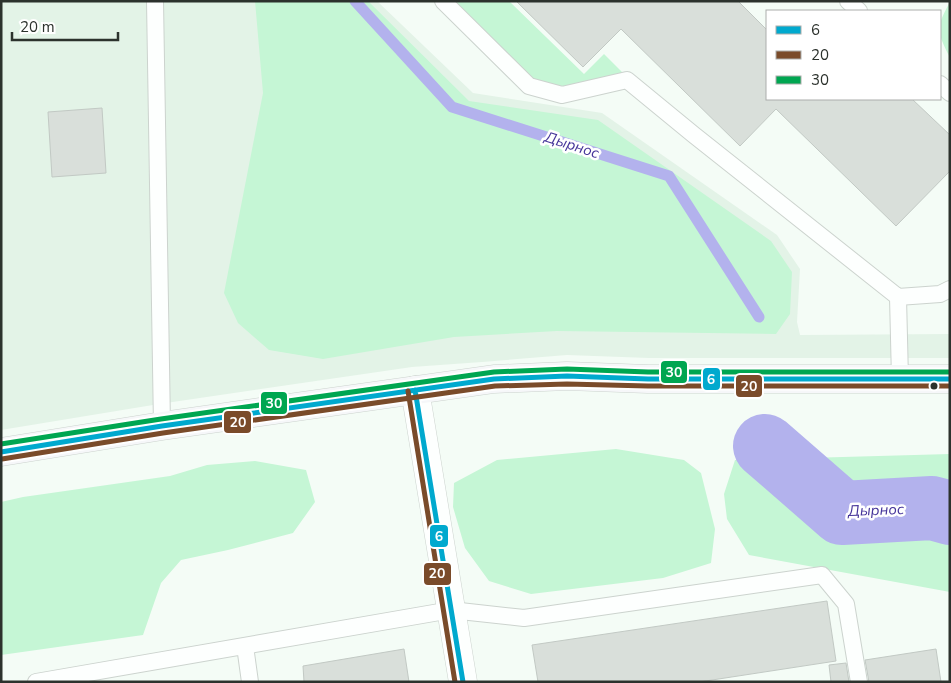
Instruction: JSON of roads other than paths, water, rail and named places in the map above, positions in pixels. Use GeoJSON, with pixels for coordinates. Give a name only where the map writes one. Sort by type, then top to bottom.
{"type":"FeatureCollection","features":[{"type":"Feature","properties":{"kind":"main road"},"geometry":{"type":"LineString","coordinates":[[1,452],[162,426],[494,379],[567,376],[648,379],[950,379]]}},
{"type":"Feature","properties":{"kind":"street"},"geometry":{"type":"LineString","coordinates":[[415,390],[463,682]]}},
{"type":"Feature","properties":{"kind":"lane"},"geometry":{"type":"LineString","coordinates":[[155,1],[162,426]]}},
{"type":"Feature","properties":{"kind":"lane"},"geometry":{"type":"LineString","coordinates":[[443,1],[529,86],[562,95],[627,80],[898,296],[940,294],[950,289]]}},
{"type":"Feature","properties":{"kind":"lane"},"geometry":{"type":"LineString","coordinates":[[848,1],[858,10]]}},
{"type":"Feature","properties":{"kind":"lane"},"geometry":{"type":"LineString","coordinates":[[898,296],[900,379]]}},
{"type":"Feature","properties":{"kind":"lane"},"geometry":{"type":"LineString","coordinates":[[36,682],[451,610],[524,618],[822,575],[846,604],[859,682]]}},
{"type":"Feature","properties":{"kind":"lane"},"geometry":{"type":"LineString","coordinates":[[245,646],[250,682]]}},
{"type":"Feature","properties":{"kind":"waterway","name":"Дырнос"},"geometry":{"type":"LineString","coordinates":[[355,1],[452,107],[669,176],[759,317]]}},
{"type":"Feature","properties":{"kind":"waterway","name":"Дырнос"},"geometry":{"type":"LineString","coordinates":[[765,446],[842,513],[932,508],[950,513]]}}]}
